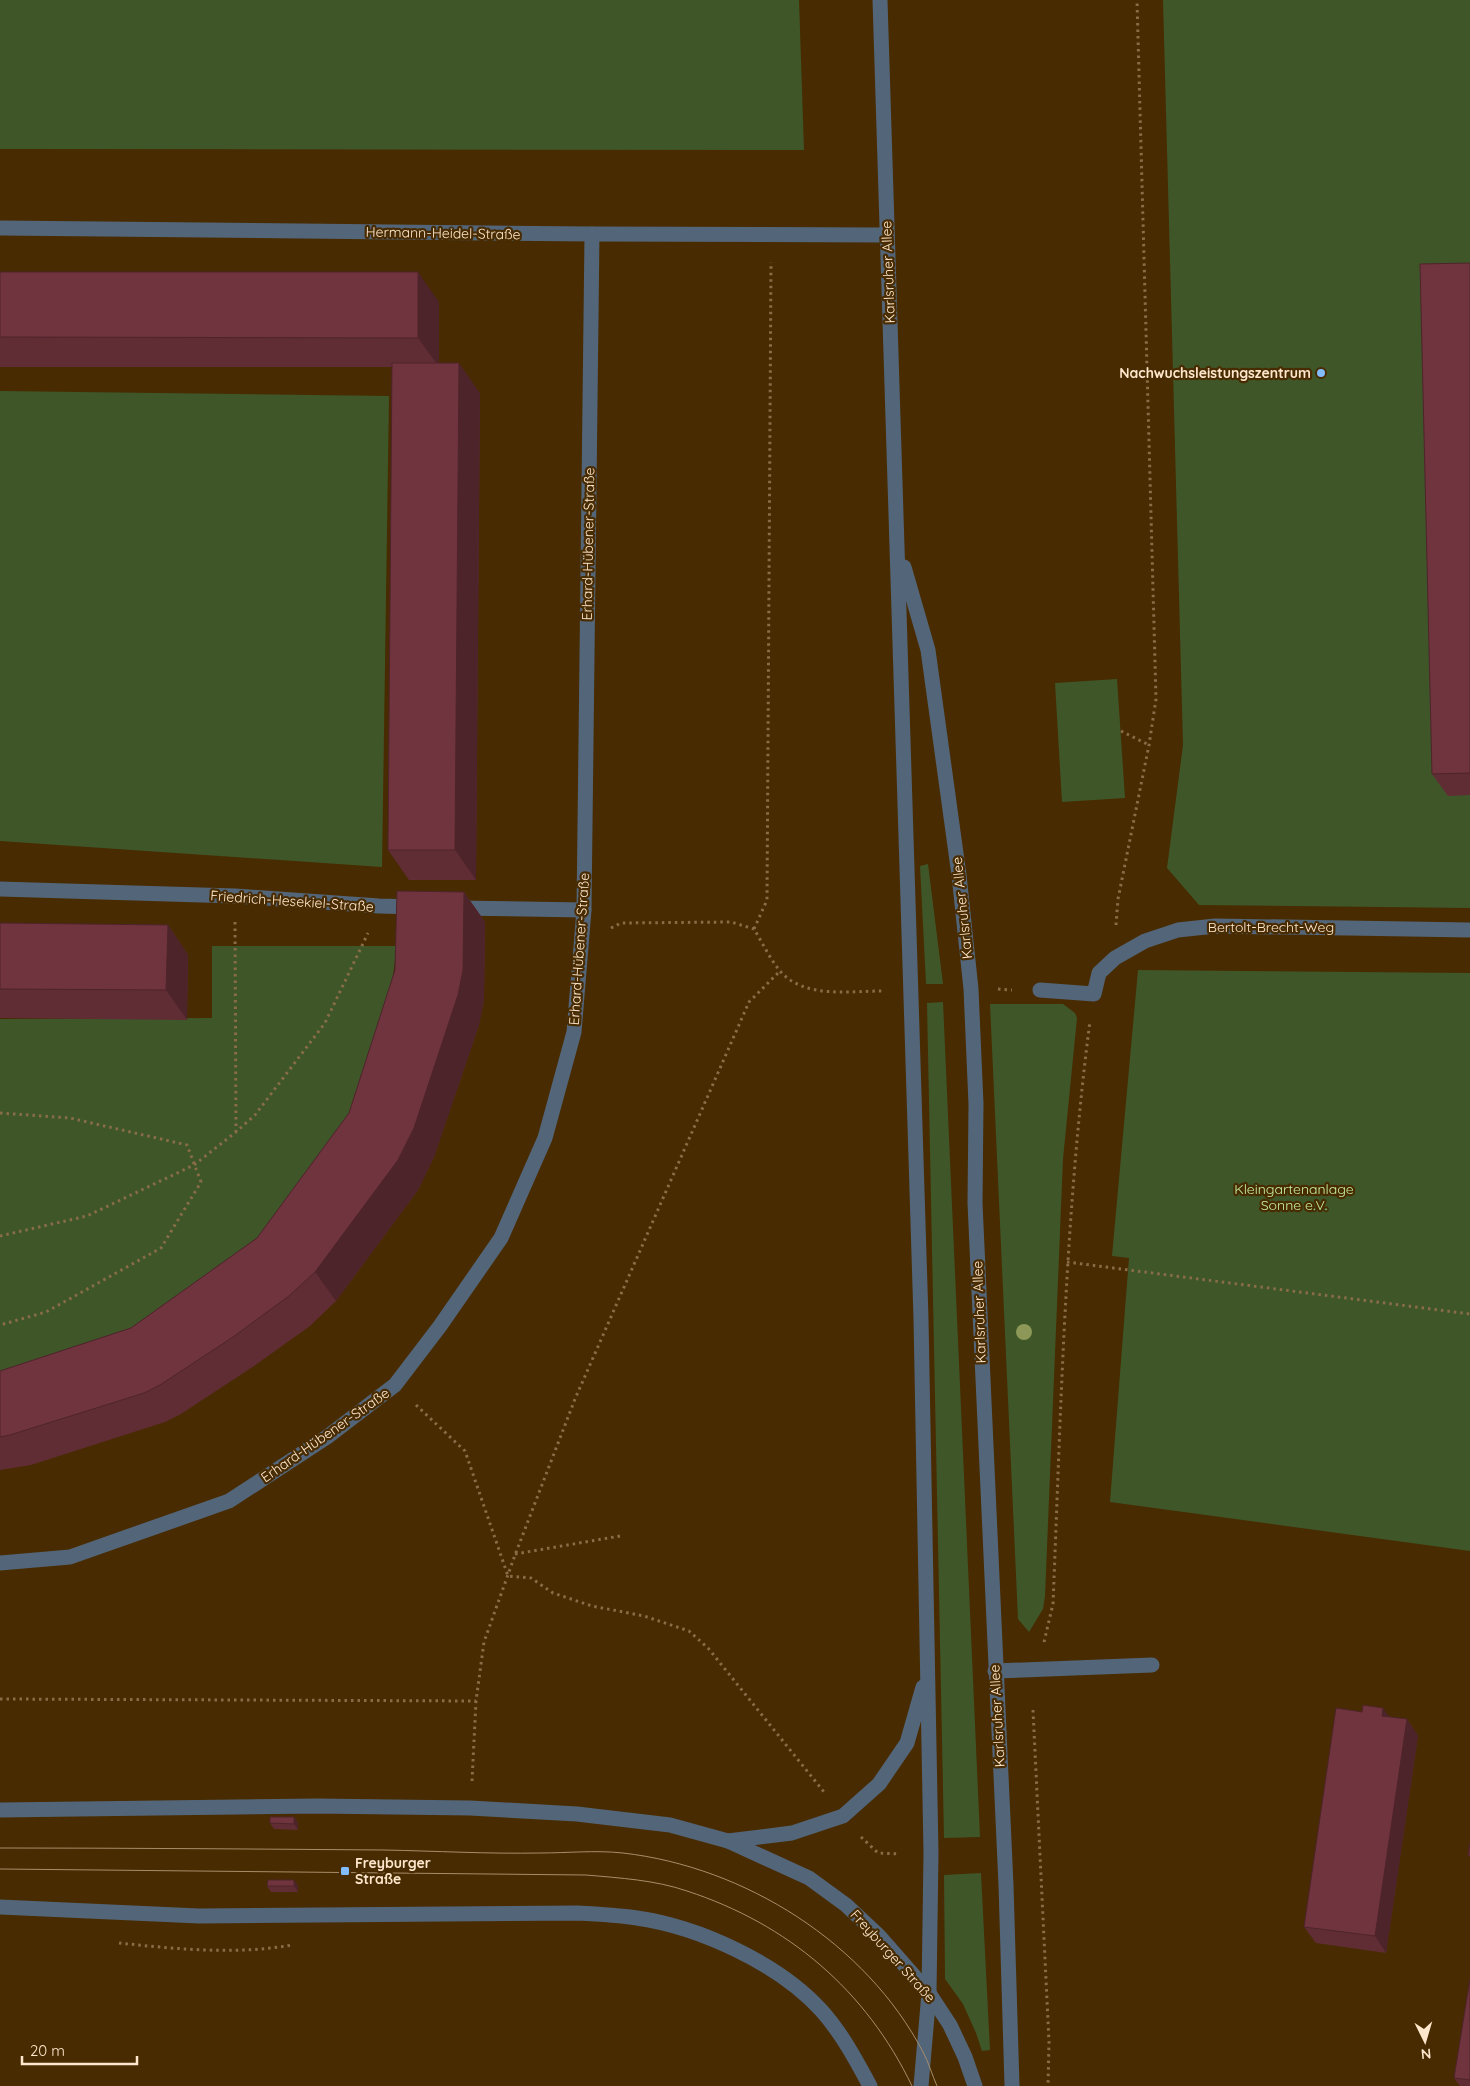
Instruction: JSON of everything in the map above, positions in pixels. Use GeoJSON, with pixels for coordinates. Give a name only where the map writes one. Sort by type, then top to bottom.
{"type":"FeatureCollection","features":[{"type":"Feature","properties":{"kind":"street","name":"Karlsruher Allee"},"geometry":{"type":"LineString","coordinates":[[880,0],[921,1310],[931,1853],[928,1993],[921,2086]]}},
{"type":"Feature","properties":{"kind":"street","name":"Hermann-Heidel-Straße"},"geometry":{"type":"LineString","coordinates":[[0,228],[887,235]]}},
{"type":"Feature","properties":{"kind":"street","name":"Erhard-Hübener-Straße"},"geometry":{"type":"LineString","coordinates":[[0,1563],[70,1557],[229,1501],[327,1437],[395,1385],[440,1326],[501,1238],[545,1138],[574,1032],[584,910],[592,234]]}},
{"type":"Feature","properties":{"kind":"street","name":"Karlsruher Allee"},"geometry":{"type":"LineString","coordinates":[[898,544],[928,650],[960,875],[971,989],[976,1104],[974,1204],[994,1672],[1006,1885],[1012,2086]]}},
{"type":"Feature","properties":{"kind":"street","name":"Friedrich-Hesekiel-Straße"},"geometry":{"type":"LineString","coordinates":[[0,888],[235,896],[379,906],[584,910]]}},
{"type":"Feature","properties":{"kind":"street","name":"Bertolt-Brecht-Weg"},"geometry":{"type":"LineString","coordinates":[[1094,994],[1099,973],[1115,958],[1145,941],[1178,930],[1215,926],[1470,930]]}},
{"type":"Feature","properties":{"kind":"street"},"geometry":{"type":"LineString","coordinates":[[1040,990],[1094,994]]}},
{"type":"Feature","properties":{"kind":"street"},"geometry":{"type":"LineString","coordinates":[[994,1672],[1152,1666]]}},
{"type":"Feature","properties":{"kind":"street"},"geometry":{"type":"LineString","coordinates":[[728,1841],[792,1833],[843,1816],[861,1801],[879,1784],[908,1743],[928,1671]]}},
{"type":"Feature","properties":{"kind":"street","name":"Freyburger Straße"},"geometry":{"type":"LineString","coordinates":[[0,1810],[317,1806],[470,1808],[578,1814],[670,1825],[728,1841],[809,1878],[846,1904],[879,1936],[928,1993],[950,2025],[965,2057],[975,2086]]}},
{"type":"Feature","properties":{"kind":"street"},"geometry":{"type":"LineString","coordinates":[[0,1907],[199,1916],[577,1913],[638,1918],[699,1933],[730,1947],[782,1976],[821,2010],[852,2053],[870,2086]]}},
{"type":"Feature","properties":{"kind":"path"},"geometry":{"type":"LineString","coordinates":[[1115,958],[1118,899],[1149,745],[1156,698],[1137,0]]}},
{"type":"Feature","properties":{"kind":"path"},"geometry":{"type":"LineString","coordinates":[[754,929],[767,900],[772,235]]}},
{"type":"Feature","properties":{"kind":"path"},"geometry":{"type":"LineString","coordinates":[[1121,731],[1149,745]]}},
{"type":"Feature","properties":{"kind":"path"},"geometry":{"type":"LineString","coordinates":[[235,896],[236,1132]]}},
{"type":"Feature","properties":{"kind":"path"},"geometry":{"type":"LineString","coordinates":[[0,1236],[87,1216],[194,1165],[236,1132],[255,1115],[325,1023],[367,937],[379,906]]}},
{"type":"Feature","properties":{"kind":"path"},"geometry":{"type":"LineString","coordinates":[[582,943],[621,923],[731,922],[754,929],[780,971],[795,985],[812,990],[831,991]]}},
{"type":"Feature","properties":{"kind":"path"},"geometry":{"type":"LineString","coordinates":[[471,1787],[476,1701],[484,1642],[515,1554],[575,1399],[749,1002],[780,971]]}},
{"type":"Feature","properties":{"kind":"path"},"geometry":{"type":"LineString","coordinates":[[1044,1643],[1053,1604],[1067,1262],[1084,1066],[1094,994]]}},
{"type":"Feature","properties":{"kind":"path"},"geometry":{"type":"LineString","coordinates":[[0,1113],[70,1118],[187,1145],[201,1182],[161,1248],[46,1312],[0,1325]]}},
{"type":"Feature","properties":{"kind":"path"},"geometry":{"type":"LineString","coordinates":[[1067,1262],[1470,1314]]}},
{"type":"Feature","properties":{"kind":"path"},"geometry":{"type":"LineString","coordinates":[[395,1385],[464,1451],[508,1576]]}},
{"type":"Feature","properties":{"kind":"path"},"geometry":{"type":"LineString","coordinates":[[515,1554],[620,1536]]}},
{"type":"Feature","properties":{"kind":"path"},"geometry":{"type":"LineString","coordinates":[[508,1576],[531,1578],[553,1593],[592,1606],[644,1616],[689,1631],[708,1648],[828,1797]]}},
{"type":"Feature","properties":{"kind":"path"},"geometry":{"type":"LineString","coordinates":[[0,1699],[476,1701]]}},
{"type":"Feature","properties":{"kind":"path"},"geometry":{"type":"LineString","coordinates":[[1033,1710],[1049,2042],[1048,2086]]}},
{"type":"Feature","properties":{"kind":"path"},"geometry":{"type":"LineString","coordinates":[[855,1832],[878,1853],[900,1854]]}},
{"type":"Feature","properties":{"kind":"green space"},"geometry":{"type":"Polygon","coordinates":[[[0,0],[799,0],[804,150],[0,149],[0,0]]]}},
{"type":"Feature","properties":{"kind":"green space","name":"Nachwuchsleistungszentrum"},"geometry":{"type":"Polygon","coordinates":[[[1163,0],[1470,0],[1470,908],[1199,905],[1167,868],[1183,745],[1163,0]]]}},
{"type":"Feature","properties":{"kind":"green space"},"geometry":{"type":"Polygon","coordinates":[[[0,391],[389,396],[382,867],[0,841],[0,391]]]}},
{"type":"Feature","properties":{"kind":"green space"},"geometry":{"type":"Polygon","coordinates":[[[1117,679],[1125,798],[1062,802],[1055,683],[1117,679]]]}},
{"type":"Feature","properties":{"kind":"green space"},"geometry":{"type":"Polygon","coordinates":[[[928,864],[943,984],[926,984],[920,866],[928,864]]]}},
{"type":"Feature","properties":{"kind":"green space"},"geometry":{"type":"Polygon","coordinates":[[[212,946],[397,946],[387,1019],[339,1150],[264,1255],[144,1340],[0,1380],[0,1019],[212,1018],[212,946]]]}},
{"type":"Feature","properties":{"kind":"green space","name":"Kleingartenanlage Sonne e.V."},"geometry":{"type":"Polygon","coordinates":[[[1138,970],[1470,973],[1470,1551],[1110,1502],[1129,1258],[1112,1256],[1138,970]]]}},
{"type":"Feature","properties":{"kind":"green space"},"geometry":{"type":"Polygon","coordinates":[[[943,1002],[980,1837],[944,1838],[927,1003],[943,1002]]]}},
{"type":"Feature","properties":{"kind":"green space"},"geometry":{"type":"Polygon","coordinates":[[[990,1004],[1063,1004],[1075,1013],[1077,1018],[1063,1159],[1045,1596],[1043,1609],[1029,1632],[1018,1619],[990,1004]]]}},
{"type":"Feature","properties":{"kind":"green space"},"geometry":{"type":"Polygon","coordinates":[[[981,1873],[990,2050],[982,2051],[963,2004],[945,1979],[944,1875],[981,1873]]]}},
{"type":"Feature","properties":{"kind":"building"},"geometry":{"type":"Polygon","coordinates":[[[1470,263],[1470,773],[1432,774],[1420,264],[1470,263]]]}},
{"type":"Feature","properties":{"kind":"building"},"geometry":{"type":"Polygon","coordinates":[[[0,272],[418,272],[418,338],[0,337],[0,272]]]}},
{"type":"Feature","properties":{"kind":"building"},"geometry":{"type":"Polygon","coordinates":[[[392,363],[459,363],[455,850],[388,850],[392,363]]]}},
{"type":"Feature","properties":{"kind":"building"},"geometry":{"type":"Polygon","coordinates":[[[397,891],[464,892],[463,970],[458,995],[414,1128],[398,1160],[315,1272],[289,1296],[233,1337],[160,1385],[144,1393],[0,1437],[0,1371],[131,1328],[257,1238],[349,1113],[395,970],[397,891]]]}},
{"type":"Feature","properties":{"kind":"building"},"geometry":{"type":"Polygon","coordinates":[[[0,923],[168,925],[166,990],[0,989],[0,923]]]}},
{"type":"Feature","properties":{"kind":"building"},"geometry":{"type":"Polygon","coordinates":[[[1363,1705],[1383,1708],[1382,1716],[1407,1719],[1375,1936],[1304,1927],[1336,1708],[1362,1712],[1363,1705]]]}},
{"type":"Feature","properties":{"kind":"building"},"geometry":{"type":"Polygon","coordinates":[[[270,1817],[294,1817],[294,1824],[270,1823],[270,1817]]]}},
{"type":"Feature","properties":{"kind":"building"},"geometry":{"type":"Polygon","coordinates":[[[268,1880],[294,1880],[294,1886],[267,1886],[268,1880]]]}},
{"type":"Feature","properties":{"kind":"building"},"geometry":{"type":"Polygon","coordinates":[[[1470,1979],[1470,2080],[1454,2078],[1470,1979]]]}},
{"type":"Feature","properties":{"kind":"tram line"},"geometry":{"type":"LineString","coordinates":[[0,1848],[384,1850],[501,1853],[602,1852],[623,1853],[669,1861],[713,1875],[757,1893],[797,1917],[835,1945],[869,1977],[899,2013],[923,2052],[937,2086]]}},
{"type":"Feature","properties":{"kind":"tram line"},"geometry":{"type":"LineString","coordinates":[[0,1869],[586,1875],[637,1880],[675,1887],[724,1905],[758,1922],[790,1942],[820,1965],[847,1991],[872,2020],[893,2051],[912,2086]]}},
{"type":"Feature","properties":{"kind":"place","name":"Nachwuchsleistungszentrum"},"geometry":{"type":"Point","coordinates":[1321,373]}},
{"type":"Feature","properties":{"kind":"place","name":"Freyburger Straße"},"geometry":{"type":"Point","coordinates":[345,1871]}}]}
